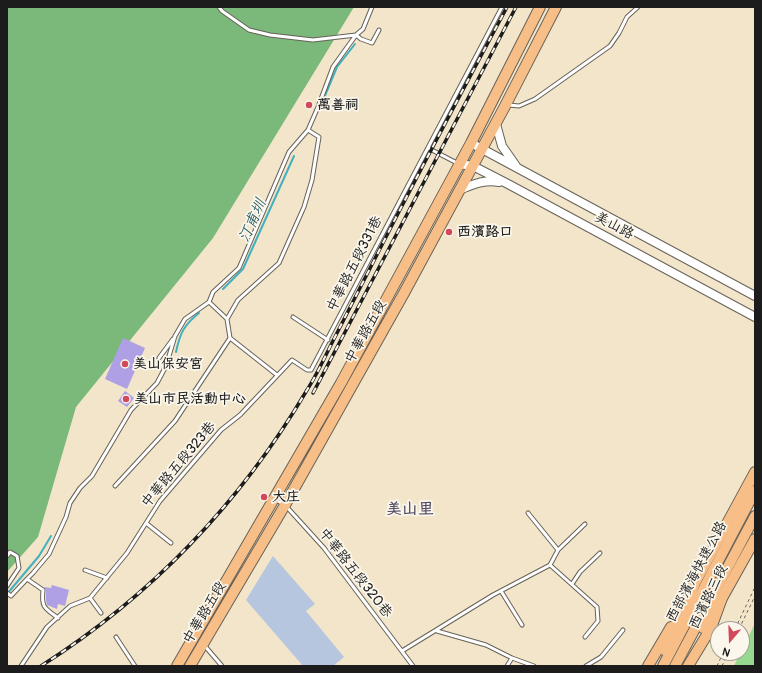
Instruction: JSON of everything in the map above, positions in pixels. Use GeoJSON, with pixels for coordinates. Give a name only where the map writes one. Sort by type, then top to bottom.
{"type":"FeatureCollection","features":[{"type":"Feature","properties":{"kind":"main road","name":"中華路五段"},"geometry":{"type":"LineString","coordinates":[[176,666],[341,383],[471,142],[540,7]]}},
{"type":"Feature","properties":{"kind":"main road","name":"中華路五段"},"geometry":{"type":"LineString","coordinates":[[190,666],[285,505],[404,293],[496,124],[556,7]]}},
{"type":"Feature","properties":{"kind":"main road","name":"西濱路三段"},"geometry":{"type":"LineString","coordinates":[[648,666],[755,472]]}},
{"type":"Feature","properties":{"kind":"main road","name":"西部濱海快速公路"},"geometry":{"type":"LineString","coordinates":[[663,666],[755,491]]}},
{"type":"Feature","properties":{"kind":"main road","name":"西部濱海快速公路"},"geometry":{"type":"LineString","coordinates":[[676,666],[755,516]]}},
{"type":"Feature","properties":{"kind":"main road","name":"西濱路三段"},"geometry":{"type":"LineString","coordinates":[[688,666],[711,628],[722,598],[755,539]]}},
{"type":"Feature","properties":{"kind":"main road"},"geometry":{"type":"LineString","coordinates":[[657,666],[694,585]]}},
{"type":"Feature","properties":{"kind":"main road"},"geometry":{"type":"LineString","coordinates":[[676,666],[722,598]]}},
{"type":"Feature","properties":{"kind":"street"},"geometry":{"type":"LineString","coordinates":[[496,124],[502,146],[518,168]]}},
{"type":"Feature","properties":{"kind":"street","name":"美山路"},"geometry":{"type":"LineString","coordinates":[[471,142],[755,296]]}},
{"type":"Feature","properties":{"kind":"street","name":"美山路"},"geometry":{"type":"LineString","coordinates":[[459,164],[473,166],[508,184],[755,317]]}},
{"type":"Feature","properties":{"kind":"street"},"geometry":{"type":"LineString","coordinates":[[459,190],[482,181],[491,180],[508,184]]}},
{"type":"Feature","properties":{"kind":"lane"},"geometry":{"type":"LineString","coordinates":[[219,7],[222,11],[248,30],[270,36],[313,40],[356,35],[361,39],[372,43],[379,30]]}},
{"type":"Feature","properties":{"kind":"lane"},"geometry":{"type":"LineString","coordinates":[[160,358],[185,319],[209,302],[214,292],[239,268],[289,152],[308,130],[333,67],[356,35],[363,29],[372,7]]}},
{"type":"Feature","properties":{"kind":"lane","name":"中華路五段331巷"},"geometry":{"type":"LineString","coordinates":[[292,360],[307,370],[311,370],[502,7]]}},
{"type":"Feature","properties":{"kind":"lane"},"geometry":{"type":"LineString","coordinates":[[493,99],[506,105],[519,106],[535,98],[610,46],[627,17],[638,7]]}},
{"type":"Feature","properties":{"kind":"lane"},"geometry":{"type":"LineString","coordinates":[[227,319],[238,300],[279,263],[304,207],[312,180],[319,137],[308,130]]}},
{"type":"Feature","properties":{"kind":"lane"},"geometry":{"type":"LineString","coordinates":[[428,148],[459,164]]}},
{"type":"Feature","properties":{"kind":"lane"},"geometry":{"type":"LineString","coordinates":[[115,486],[175,421],[230,338],[227,319],[209,302]]}},
{"type":"Feature","properties":{"kind":"lane"},"geometry":{"type":"LineString","coordinates":[[293,317],[328,340]]}},
{"type":"Feature","properties":{"kind":"lane"},"geometry":{"type":"LineString","coordinates":[[7,593],[10,596],[33,573],[49,554],[66,517],[70,503],[80,488],[92,476],[131,410],[156,383],[166,366],[175,336]]}},
{"type":"Feature","properties":{"kind":"lane"},"geometry":{"type":"LineString","coordinates":[[230,338],[277,375]]}},
{"type":"Feature","properties":{"kind":"lane","name":"中華路五段323巷"},"geometry":{"type":"LineString","coordinates":[[90,598],[127,553],[160,501],[221,430],[240,415],[292,360]]}},
{"type":"Feature","properties":{"kind":"lane","name":"中華路五段320巷"},"geometry":{"type":"LineString","coordinates":[[274,499],[285,505],[324,548],[413,666]]}},
{"type":"Feature","properties":{"kind":"lane"},"geometry":{"type":"LineString","coordinates":[[528,513],[558,550]]}},
{"type":"Feature","properties":{"kind":"lane"},"geometry":{"type":"LineString","coordinates":[[146,523],[171,543]]}},
{"type":"Feature","properties":{"kind":"lane"},"geometry":{"type":"LineString","coordinates":[[402,651],[437,631],[501,590],[550,565],[558,550],[585,524]]}},
{"type":"Feature","properties":{"kind":"lane"},"geometry":{"type":"LineString","coordinates":[[7,556],[10,552],[17,556],[19,568],[7,586]]}},
{"type":"Feature","properties":{"kind":"lane"},"geometry":{"type":"LineString","coordinates":[[572,584],[580,572],[600,553]]}},
{"type":"Feature","properties":{"kind":"lane"},"geometry":{"type":"LineString","coordinates":[[550,565],[597,607],[598,621],[586,636]]}},
{"type":"Feature","properties":{"kind":"lane"},"geometry":{"type":"LineString","coordinates":[[86,570],[107,578]]}},
{"type":"Feature","properties":{"kind":"lane"},"geometry":{"type":"LineString","coordinates":[[27,578],[43,590],[42,602],[44,607],[58,618]]}},
{"type":"Feature","properties":{"kind":"lane"},"geometry":{"type":"LineString","coordinates":[[501,590],[522,625]]}},
{"type":"Feature","properties":{"kind":"lane"},"geometry":{"type":"LineString","coordinates":[[21,666],[47,627],[70,606],[90,598],[101,613]]}},
{"type":"Feature","properties":{"kind":"lane"},"geometry":{"type":"LineString","coordinates":[[586,666],[601,657],[623,630]]}},
{"type":"Feature","properties":{"kind":"lane"},"geometry":{"type":"LineString","coordinates":[[437,631],[486,645],[512,658],[534,666]]}},
{"type":"Feature","properties":{"kind":"lane"},"geometry":{"type":"LineString","coordinates":[[116,637],[135,666]]}},
{"type":"Feature","properties":{"kind":"lane"},"geometry":{"type":"LineString","coordinates":[[203,644],[222,666]]}},
{"type":"Feature","properties":{"kind":"lane"},"geometry":{"type":"LineString","coordinates":[[507,666],[512,658]]}},
{"type":"Feature","properties":{"kind":"path"},"geometry":{"type":"LineString","coordinates":[[739,621],[755,587]]}},
{"type":"Feature","properties":{"kind":"path"},"geometry":{"type":"LineString","coordinates":[[743,621],[755,596]]}},
{"type":"Feature","properties":{"kind":"shaded area"},"geometry":{"type":"Polygon","coordinates":[[[273,556],[315,604],[306,611],[344,657],[333,666],[303,666],[246,600],[273,556]]]}},
{"type":"Feature","properties":{"kind":"green space"},"geometry":{"type":"Polygon","coordinates":[[[7,7],[354,7],[213,238],[76,407],[38,537],[7,572],[7,7]]]}},
{"type":"Feature","properties":{"kind":"green space"},"geometry":{"type":"Polygon","coordinates":[[[755,623],[755,666],[734,666],[736,661],[750,661],[750,633],[755,623]]]}},
{"type":"Feature","properties":{"kind":"building","name":"美山保安宮"},"geometry":{"type":"Polygon","coordinates":[[[123,338],[145,348],[127,389],[105,379],[123,338]]]}},
{"type":"Feature","properties":{"kind":"building","name":"美山市民活動中心"},"geometry":{"type":"Polygon","coordinates":[[[125,391],[134,398],[127,407],[118,401],[125,391]]]}},
{"type":"Feature","properties":{"kind":"building"},"geometry":{"type":"Polygon","coordinates":[[[52,585],[69,590],[65,606],[58,604],[57,609],[47,605],[46,590],[44,587],[51,588],[52,585]]]}},
{"type":"Feature","properties":{"kind":"waterway","name":"汀甫圳"},"geometry":{"type":"LineString","coordinates":[[324,98],[337,67],[355,44]]}},
{"type":"Feature","properties":{"kind":"waterway","name":"汀甫圳"},"geometry":{"type":"LineString","coordinates":[[223,289],[243,269],[294,156]]}},
{"type":"Feature","properties":{"kind":"waterway","name":"汀甫圳"},"geometry":{"type":"LineString","coordinates":[[176,352],[183,330],[199,313]]}},
{"type":"Feature","properties":{"kind":"waterway","name":"汀甫圳"},"geometry":{"type":"LineString","coordinates":[[7,594],[39,556],[51,536]]}},
{"type":"Feature","properties":{"kind":"railway"},"geometry":{"type":"LineString","coordinates":[[41,666],[81,639],[120,609],[156,577],[190,544],[223,508],[253,471],[311,384],[507,7]]}},
{"type":"Feature","properties":{"kind":"railway"},"geometry":{"type":"LineString","coordinates":[[313,393],[516,7]]}},
{"type":"Feature","properties":{"kind":"place","name":"萬善祠"},"geometry":{"type":"Point","coordinates":[309,105]}},
{"type":"Feature","properties":{"kind":"place","name":"西濱路口"},"geometry":{"type":"Point","coordinates":[449,232]}},
{"type":"Feature","properties":{"kind":"place","name":"美山保安宮"},"geometry":{"type":"Point","coordinates":[125,364]}},
{"type":"Feature","properties":{"kind":"place","name":"美山市民活動中心"},"geometry":{"type":"Point","coordinates":[126,399]}},
{"type":"Feature","properties":{"kind":"place","name":"大庄"},"geometry":{"type":"Point","coordinates":[264,497]}},
{"type":"Feature","properties":{"kind":"district","name":"美山里"},"geometry":{"type":"Point","coordinates":[410,510]}}]}
